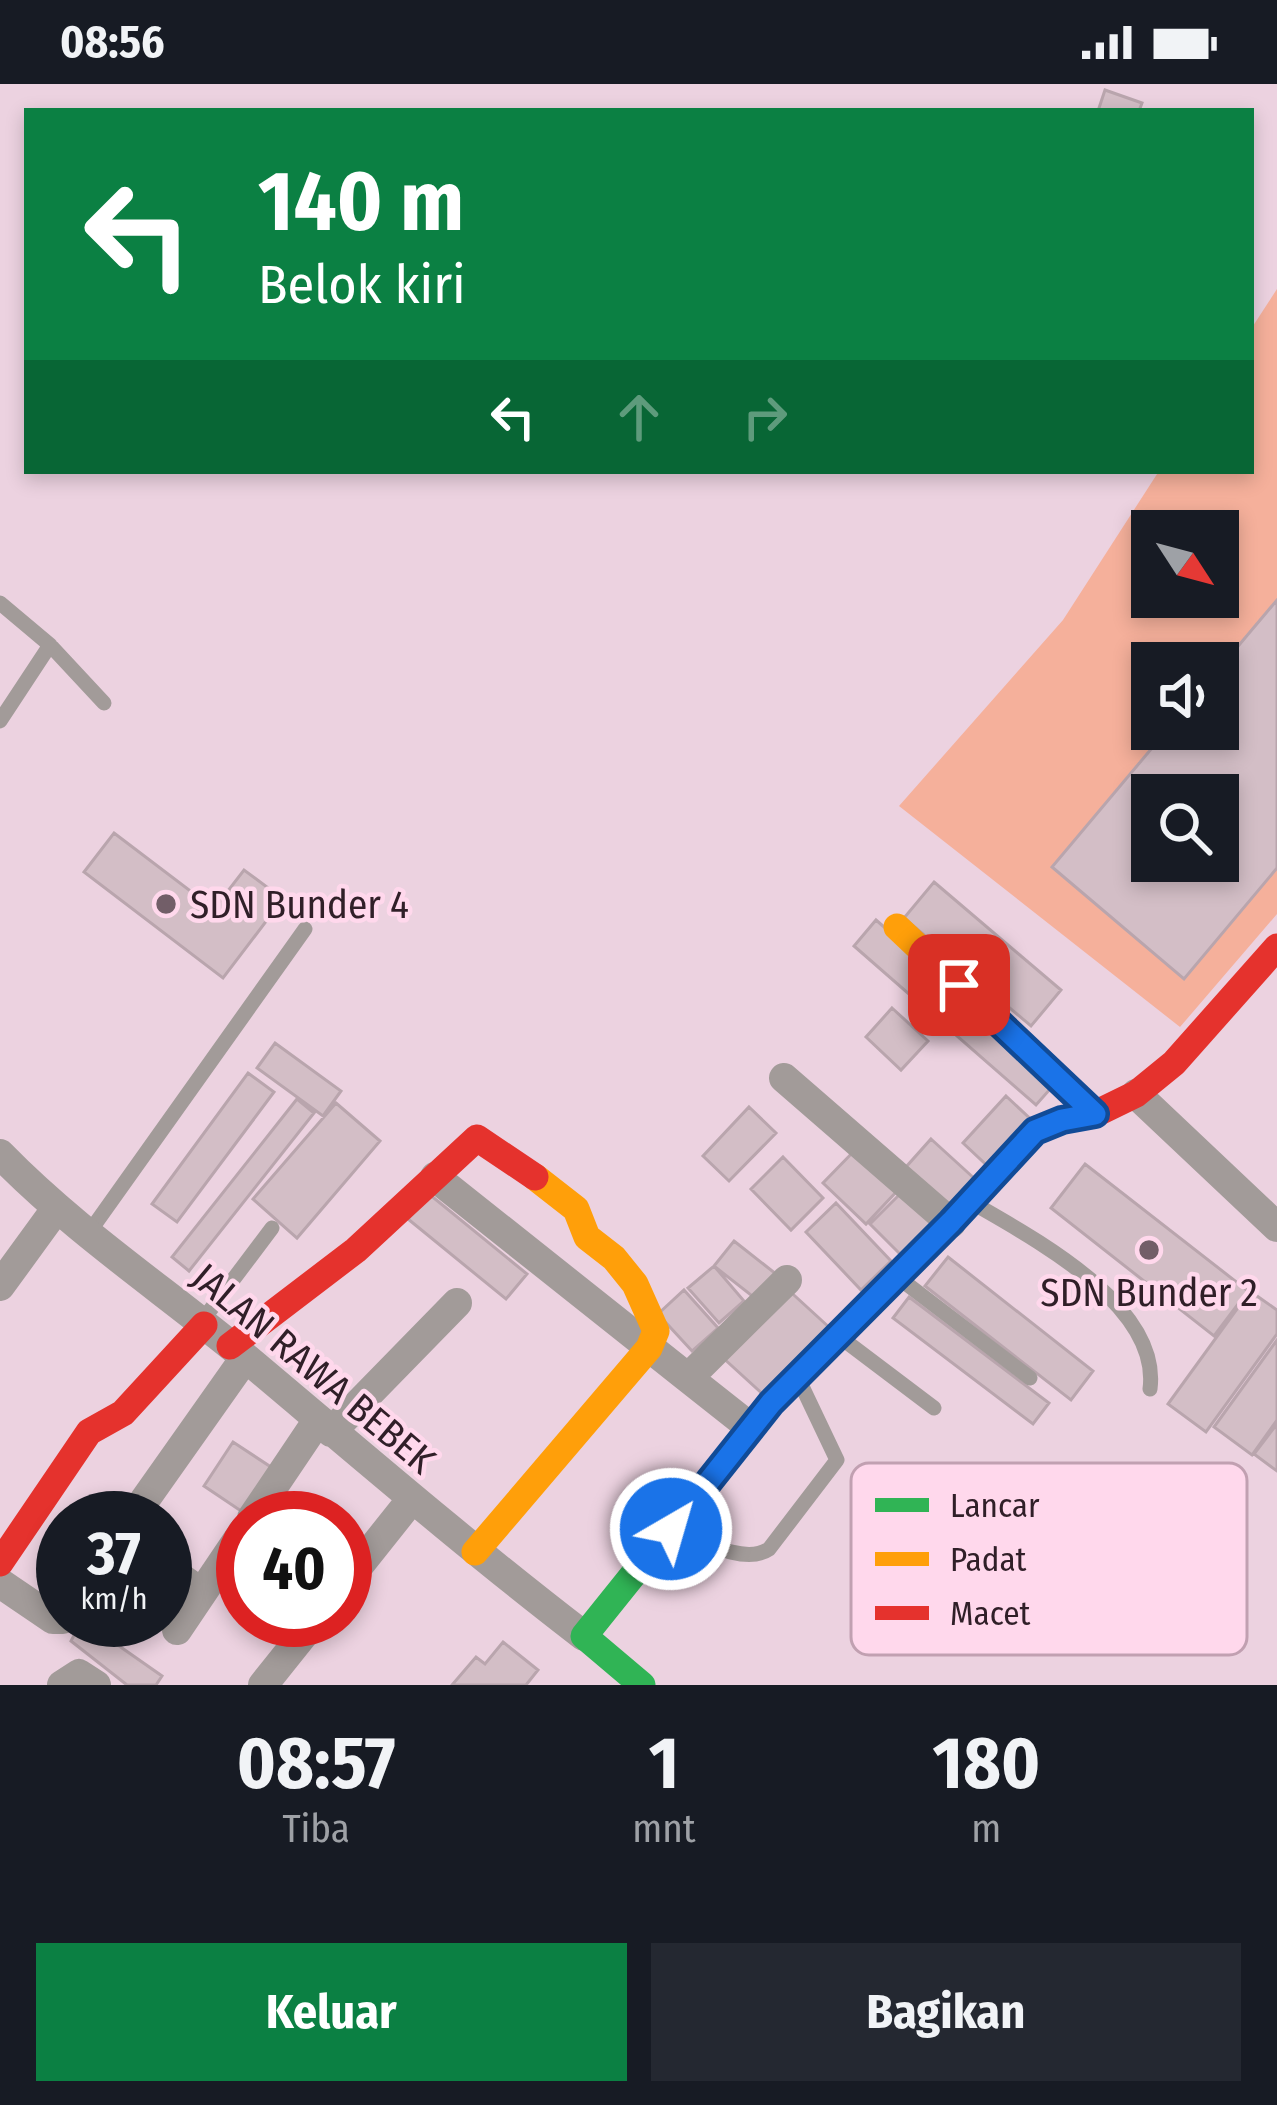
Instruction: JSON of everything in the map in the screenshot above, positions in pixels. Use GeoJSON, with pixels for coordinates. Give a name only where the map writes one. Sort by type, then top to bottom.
{"type":"FeatureCollection","features":[{"type":"Feature","properties":{"kind":"street"},"geometry":{"type":"LineString","coordinates":[[897,927],[1095,1114]]}},
{"type":"Feature","properties":{"kind":"street"},"geometry":{"type":"LineString","coordinates":[[642,1685],[584,1636],[750,1427],[1035,1131],[1095,1114],[1136,1094],[1174,1063],[1277,947]]}},
{"type":"Feature","properties":{"kind":"street"},"geometry":{"type":"LineString","coordinates":[[784,1078],[960,1212]]}},
{"type":"Feature","properties":{"kind":"street"},"geometry":{"type":"LineString","coordinates":[[1136,1094],[1277,1227]]}},
{"type":"Feature","properties":{"kind":"street"},"geometry":{"type":"LineString","coordinates":[[149,1491],[238,1352],[480,1137],[576,1209],[587,1237],[625,1270],[656,1323],[649,1348],[475,1552]]}},
{"type":"Feature","properties":{"kind":"street","name":"JALAN RAWA BEBEK"},"geometry":{"type":"LineString","coordinates":[[0,1154],[87,1235],[203,1323],[411,1500],[584,1636]]}},
{"type":"Feature","properties":{"kind":"street"},"geometry":{"type":"LineString","coordinates":[[435,1177],[750,1427]]}},
{"type":"Feature","properties":{"kind":"street"},"geometry":{"type":"LineString","coordinates":[[0,1286],[56,1209]]}},
{"type":"Feature","properties":{"kind":"street"},"geometry":{"type":"LineString","coordinates":[[688,1378],[787,1280]]}},
{"type":"Feature","properties":{"kind":"street"},"geometry":{"type":"LineString","coordinates":[[273,1491],[325,1426],[457,1303]]}},
{"type":"Feature","properties":{"kind":"street"},"geometry":{"type":"LineString","coordinates":[[0,1563],[89,1432],[123,1413],[203,1323]]}},
{"type":"Feature","properties":{"kind":"street"},"geometry":{"type":"LineString","coordinates":[[372,1549],[411,1500]]}},
{"type":"Feature","properties":{"kind":"street"},"geometry":{"type":"LineString","coordinates":[[192,1608],[216,1572]]}},
{"type":"Feature","properties":{"kind":"street"},"geometry":{"type":"LineString","coordinates":[[0,1583],[36,1607]]}},
{"type":"Feature","properties":{"kind":"street"},"geometry":{"type":"LineString","coordinates":[[192,1586],[202,1593]]}},
{"type":"Feature","properties":{"kind":"street"},"geometry":{"type":"LineString","coordinates":[[263,1685],[293,1647]]}},
{"type":"Feature","properties":{"kind":"street"},"geometry":{"type":"LineString","coordinates":[[62,1685],[79,1674],[96,1685]]}},
{"type":"Feature","properties":{"kind":"lane"},"geometry":{"type":"LineString","coordinates":[[0,603],[50,645],[104,704]]}},
{"type":"Feature","properties":{"kind":"lane"},"geometry":{"type":"LineString","coordinates":[[0,721],[50,645]]}},
{"type":"Feature","properties":{"kind":"lane"},"geometry":{"type":"LineString","coordinates":[[87,1235],[305,928]]}},
{"type":"Feature","properties":{"kind":"lane"},"geometry":{"type":"LineString","coordinates":[[960,1212],[1067,1261],[1118,1306],[1141,1339],[1152,1367],[1150,1389]]}},
{"type":"Feature","properties":{"kind":"lane"},"geometry":{"type":"LineString","coordinates":[[203,1323],[272,1228]]}},
{"type":"Feature","properties":{"kind":"lane"},"geometry":{"type":"LineString","coordinates":[[897,1276],[1030,1378]]}},
{"type":"Feature","properties":{"kind":"lane"},"geometry":{"type":"LineString","coordinates":[[837,1335],[934,1408]]}},
{"type":"Feature","properties":{"kind":"lane"},"geometry":{"type":"LineString","coordinates":[[671,1529],[746,1556],[769,1549],[837,1460],[796,1376]]}},
{"type":"Feature","properties":{"kind":"shaded area"},"geometry":{"type":"Polygon","coordinates":[[[1277,289],[1277,914],[1180,1027],[899,806],[1063,620],[1131,514],[1131,618],[1239,618],[1239,510],[1134,510],[1157,474],[1254,474],[1254,324],[1277,289]]]}},
{"type":"Feature","properties":{"kind":"building"},"geometry":{"type":"Polygon","coordinates":[[[1105,90],[1142,103],[1140,108],[1099,108],[1105,90]]]}},
{"type":"Feature","properties":{"kind":"building"},"geometry":{"type":"Polygon","coordinates":[[[1277,600],[1277,868],[1184,979],[1052,867],[1150,750],[1239,750],[1239,645],[1277,600]]]}},
{"type":"Feature","properties":{"kind":"building","name":"SDN Bunder 4"},"geometry":{"type":"Polygon","coordinates":[[[114,833],[214,909],[244,870],[283,899],[223,978],[84,872],[114,833]]]}},
{"type":"Feature","properties":{"kind":"building"},"geometry":{"type":"Polygon","coordinates":[[[934,882],[1061,990],[1031,1026],[904,918],[934,882]]]}},
{"type":"Feature","properties":{"kind":"building"},"geometry":{"type":"Polygon","coordinates":[[[876,920],[1059,1079],[1036,1105],[854,946],[876,920]]]}},
{"type":"Feature","properties":{"kind":"building"},"geometry":{"type":"Polygon","coordinates":[[[892,1008],[928,1041],[901,1070],[866,1037],[892,1008]]]}},
{"type":"Feature","properties":{"kind":"building"},"geometry":{"type":"Polygon","coordinates":[[[275,1043],[341,1091],[323,1116],[257,1068],[275,1043]]]}},
{"type":"Feature","properties":{"kind":"building"},"geometry":{"type":"Polygon","coordinates":[[[248,1073],[274,1092],[177,1222],[152,1204],[248,1073]]]}},
{"type":"Feature","properties":{"kind":"building"},"geometry":{"type":"Polygon","coordinates":[[[1006,1096],[1037,1125],[994,1172],[963,1143],[1006,1096]]]}},
{"type":"Feature","properties":{"kind":"building"},"geometry":{"type":"Polygon","coordinates":[[[297,1099],[314,1113],[189,1271],[172,1257],[297,1099]]]}},
{"type":"Feature","properties":{"kind":"building"},"geometry":{"type":"Polygon","coordinates":[[[336,1103],[380,1141],[297,1238],[253,1199],[336,1103]]]}},
{"type":"Feature","properties":{"kind":"building"},"geometry":{"type":"Polygon","coordinates":[[[749,1107],[776,1133],[729,1181],[703,1156],[749,1107]]]}},
{"type":"Feature","properties":{"kind":"building"},"geometry":{"type":"Polygon","coordinates":[[[931,1139],[976,1180],[951,1208],[906,1167],[931,1139]]]}},
{"type":"Feature","properties":{"kind":"building"},"geometry":{"type":"Polygon","coordinates":[[[856,1149],[898,1190],[866,1224],[823,1183],[856,1149]]]}},
{"type":"Feature","properties":{"kind":"building"},"geometry":{"type":"Polygon","coordinates":[[[783,1157],[823,1198],[791,1230],[751,1189],[783,1157]]]}},
{"type":"Feature","properties":{"kind":"building","name":"SDN Bunder 2"},"geometry":{"type":"Polygon","coordinates":[[[1085,1164],[1248,1291],[1214,1336],[1051,1208],[1085,1164]]]}},
{"type":"Feature","properties":{"kind":"building"},"geometry":{"type":"Polygon","coordinates":[[[902,1192],[939,1228],[906,1260],[870,1224],[902,1192]]]}},
{"type":"Feature","properties":{"kind":"building"},"geometry":{"type":"Polygon","coordinates":[[[429,1194],[527,1274],[506,1299],[408,1219],[429,1194]]]}},
{"type":"Feature","properties":{"kind":"building"},"geometry":{"type":"Polygon","coordinates":[[[836,1203],[891,1261],[861,1290],[806,1232],[836,1203]]]}},
{"type":"Feature","properties":{"kind":"building"},"geometry":{"type":"Polygon","coordinates":[[[734,1241],[776,1274],[756,1299],[714,1266],[734,1241]]]}},
{"type":"Feature","properties":{"kind":"building"},"geometry":{"type":"Polygon","coordinates":[[[948,1257],[1093,1371],[1071,1400],[925,1286],[948,1257]]]}},
{"type":"Feature","properties":{"kind":"building"},"geometry":{"type":"Polygon","coordinates":[[[714,1266],[744,1301],[719,1323],[688,1288],[714,1266]]]}},
{"type":"Feature","properties":{"kind":"building"},"geometry":{"type":"Polygon","coordinates":[[[784,1286],[831,1329],[767,1398],[721,1356],[784,1286]]]}},
{"type":"Feature","properties":{"kind":"building"},"geometry":{"type":"Polygon","coordinates":[[[684,1290],[718,1328],[692,1351],[658,1314],[684,1290]]]}},
{"type":"Feature","properties":{"kind":"building","name":"SDN Bunder 2"},"geometry":{"type":"Polygon","coordinates":[[[1250,1291],[1277,1310],[1277,1334],[1206,1432],[1168,1404],[1250,1291]]]}},
{"type":"Feature","properties":{"kind":"building"},"geometry":{"type":"Polygon","coordinates":[[[909,1297],[1049,1403],[1033,1424],[893,1318],[909,1297]]]}},
{"type":"Feature","properties":{"kind":"building"},"geometry":{"type":"Polygon","coordinates":[[[1277,1340],[1277,1420],[1252,1455],[1214,1427],[1277,1340]]]}},
{"type":"Feature","properties":{"kind":"building"},"geometry":{"type":"Polygon","coordinates":[[[1277,1424],[1277,1471],[1254,1454],[1277,1424]]]}},
{"type":"Feature","properties":{"kind":"building"},"geometry":{"type":"Polygon","coordinates":[[[233,1442],[277,1471],[263,1491],[216,1494],[204,1486],[233,1442]]]}},
{"type":"Feature","properties":{"kind":"building"},"geometry":{"type":"Polygon","coordinates":[[[503,1642],[538,1670],[526,1685],[452,1685],[476,1657],[485,1664],[503,1642]]]}},
{"type":"Feature","properties":{"kind":"building"},"geometry":{"type":"Polygon","coordinates":[[[79,1647],[121,1647],[162,1676],[156,1685],[127,1685],[79,1647]]]}},
{"type":"Feature","properties":{"kind":"traffic: fast"},"geometry":{"type":"LineString","coordinates":[[642,1685],[584,1636],[771,1403],[973,1199]]}},
{"type":"Feature","properties":{"kind":"traffic: slow"},"geometry":{"type":"LineString","coordinates":[[897,927],[1095,1114]]}},
{"type":"Feature","properties":{"kind":"traffic: slow"},"geometry":{"type":"LineString","coordinates":[[475,1552],[649,1348],[656,1331],[635,1284],[614,1258],[587,1237],[576,1209],[535,1177]]}},
{"type":"Feature","properties":{"kind":"traffic: jam"},"geometry":{"type":"LineString","coordinates":[[973,1199],[1035,1131],[1095,1114],[1136,1094],[1174,1063],[1277,947]]}},
{"type":"Feature","properties":{"kind":"traffic: jam"},"geometry":{"type":"LineString","coordinates":[[230,1346],[356,1250],[477,1138],[535,1177]]}},
{"type":"Feature","properties":{"kind":"traffic: jam"},"geometry":{"type":"LineString","coordinates":[[0,1563],[89,1432],[123,1413],[204,1325]]}},
{"type":"Feature","properties":{"kind":"place","name":"SDN Bunder 4"},"geometry":{"type":"Point","coordinates":[166,904]}},
{"type":"Feature","properties":{"kind":"place","name":"SDN Bunder 2"},"geometry":{"type":"Point","coordinates":[1149,1250]}},
{"type":"Feature","properties":{"kind":"route"},"geometry":{"type":"LineString","coordinates":[[671,1529],[771,1403],[1035,1131],[1095,1114],[959,985]]}}]}
